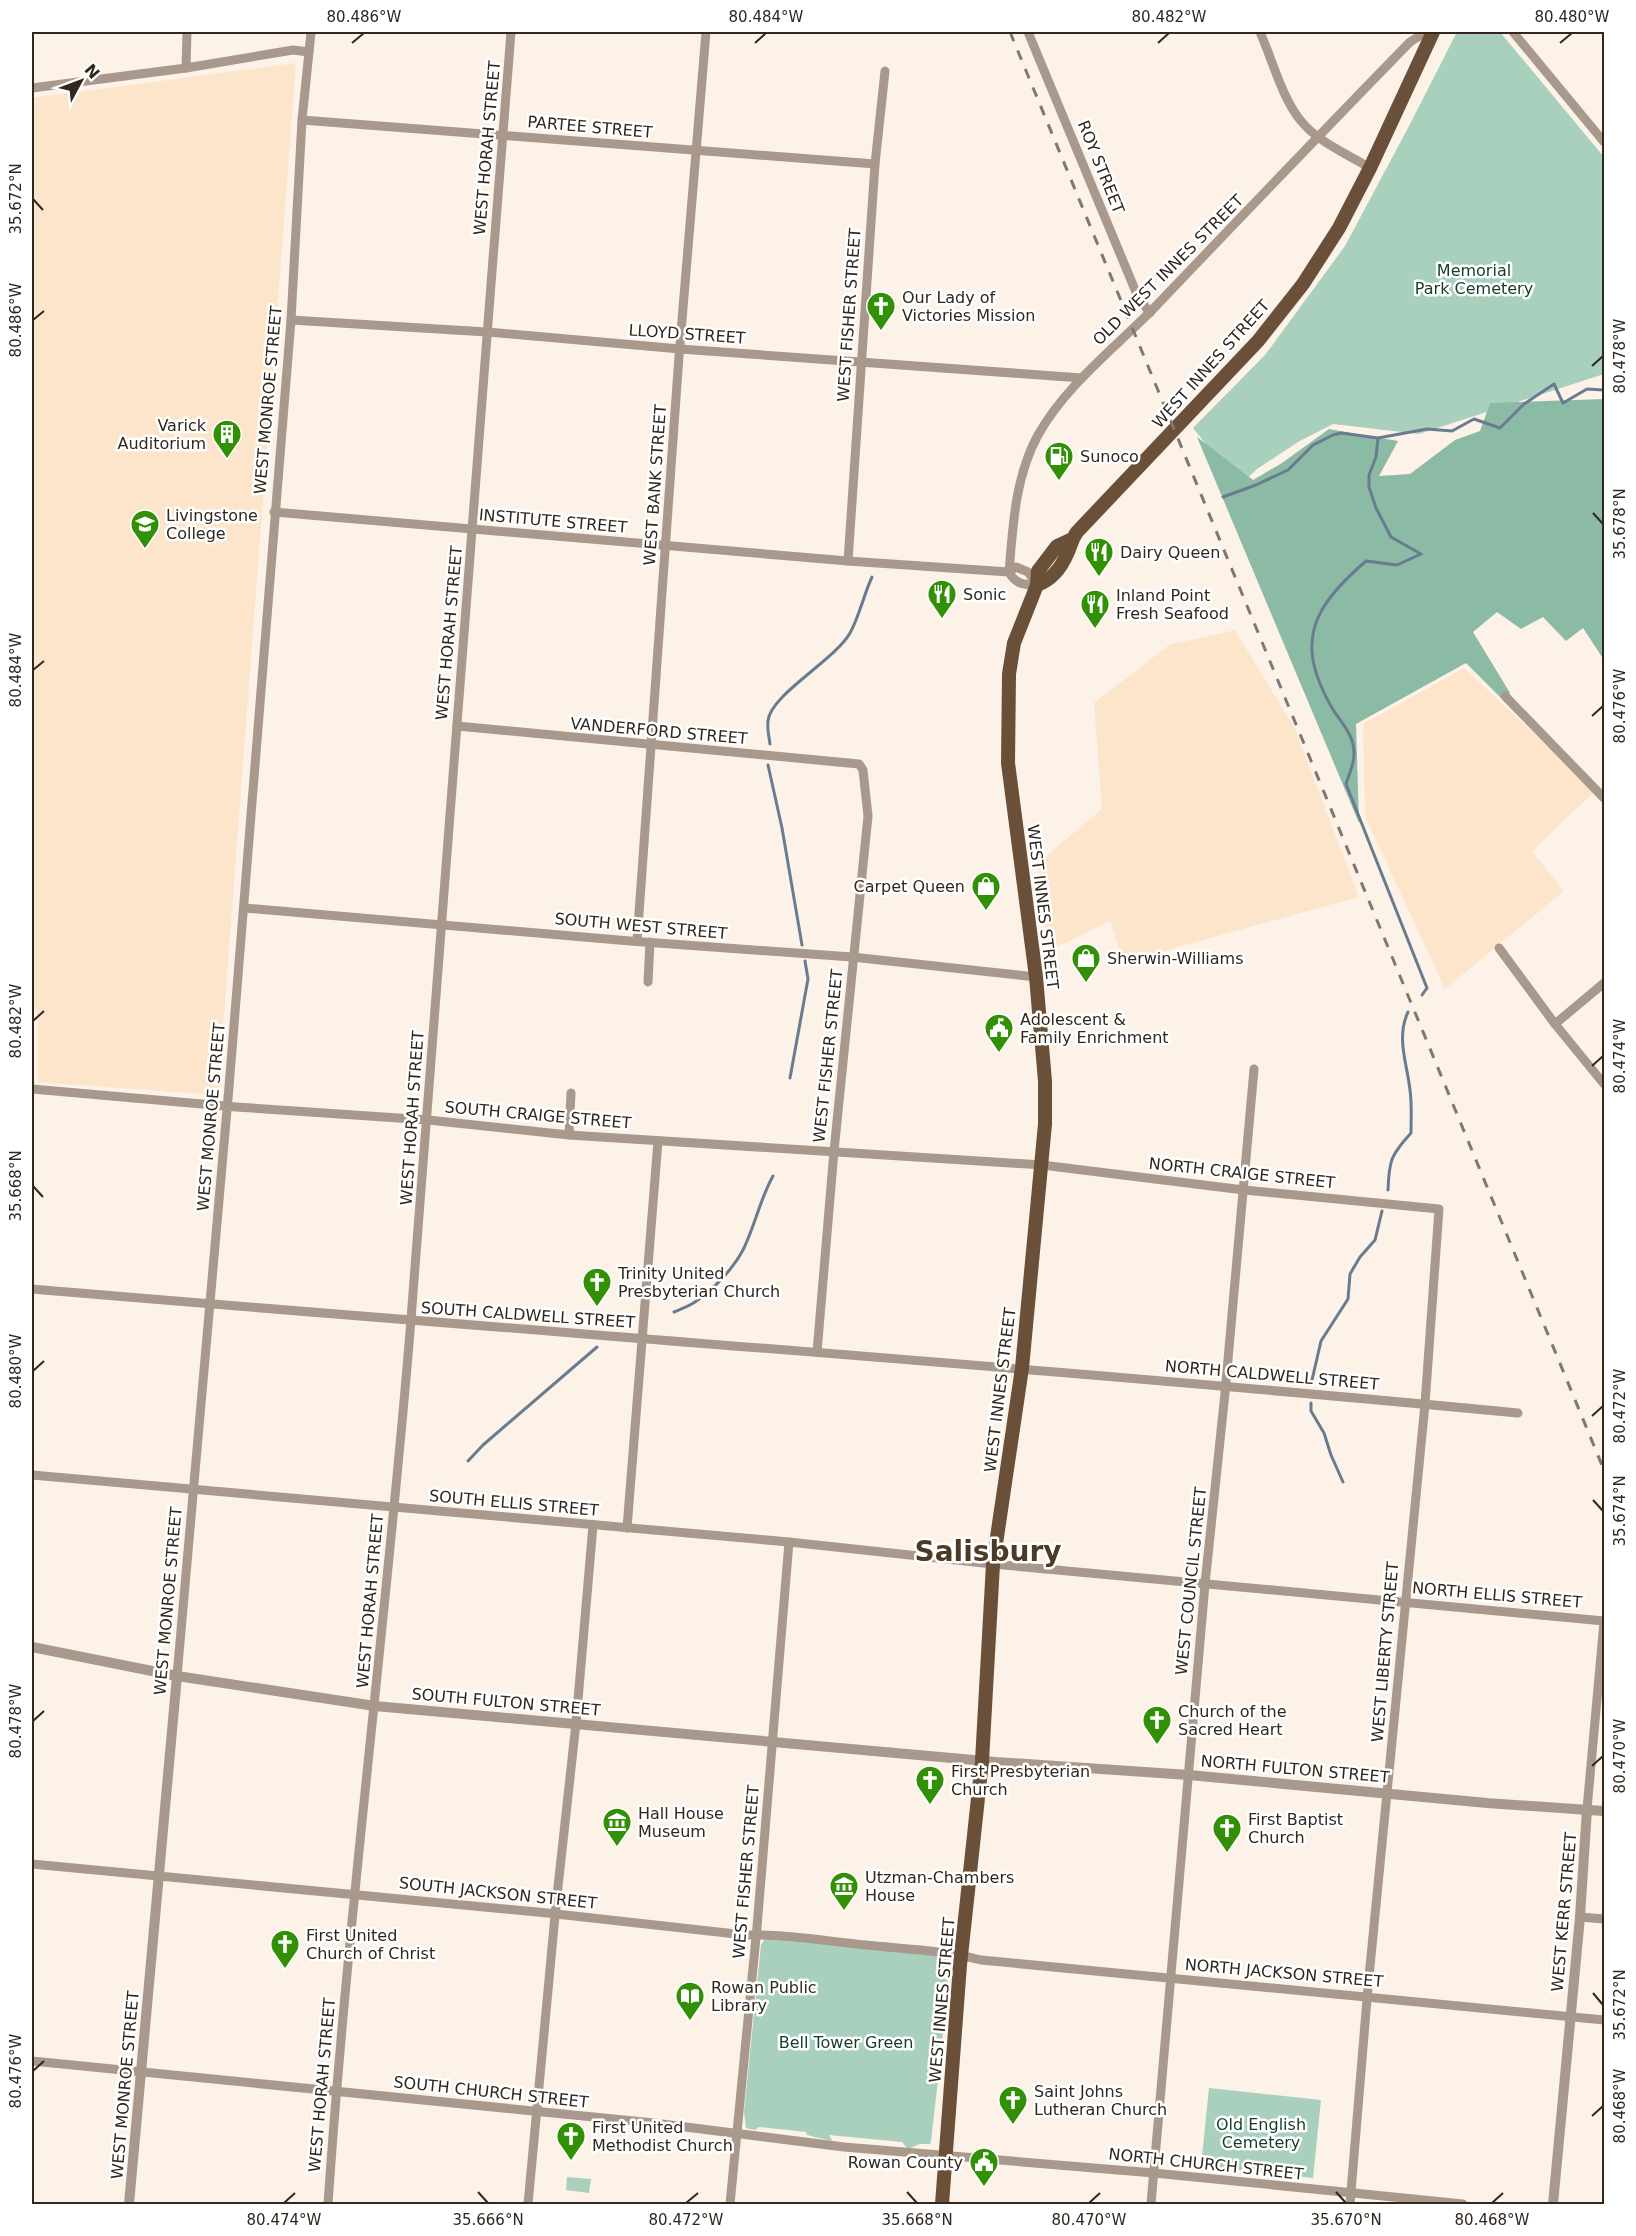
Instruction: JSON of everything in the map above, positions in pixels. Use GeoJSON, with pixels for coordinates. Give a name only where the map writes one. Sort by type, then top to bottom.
{"type":"FeatureCollection","features":[{"type":"Feature","properties":{"kind":"main road","name":"WEST INNES STREET"},"geometry":{"type":"LineString","coordinates":[[942,2205],[962,1955],[982,1761],[993,1564],[1022,1368],[1045,1124],[1045,1081],[1036,976],[1008,763],[1007,707],[1014,643],[1037,585],[1054,575],[1068,554],[1070,540],[1258,341],[1303,284],[1339,228],[1370,168],[1433,32]]}},
{"type":"Feature","properties":{"kind":"street"},"geometry":{"type":"LineString","coordinates":[[186,68],[187,32]]}},
{"type":"Feature","properties":{"kind":"street","name":"WEST MONROE STREET"},"geometry":{"type":"LineString","coordinates":[[129,2205],[228,1106],[291,320],[302,120],[310,32]]}},
{"type":"Feature","properties":{"kind":"street","name":"WEST HORAH STREET"},"geometry":{"type":"LineString","coordinates":[[328,2205],[336,2092],[394,1507],[428,1120],[441,924],[511,32]]}},
{"type":"Feature","properties":{"kind":"street","name":"WEST BANK STREET"},"geometry":{"type":"LineString","coordinates":[[636,941],[705,32]]}},
{"type":"Feature","properties":{"kind":"street","name":"ROY STREET"},"geometry":{"type":"LineString","coordinates":[[1028,32],[1138,297],[1150,313]]}},
{"type":"Feature","properties":{"kind":"street"},"geometry":{"type":"LineString","coordinates":[[1260,32],[1292,107],[1301,122],[1318,137],[1370,168]]}},
{"type":"Feature","properties":{"kind":"street","name":"OLD WEST INNES STREET"},"geometry":{"type":"LineString","coordinates":[[1009,572],[1017,498],[1024,469],[1038,435],[1082,378],[1150,313],[1410,42],[1426,32]]}},
{"type":"Feature","properties":{"kind":"street"},"geometry":{"type":"LineString","coordinates":[[1513,32],[1605,142]]}},
{"type":"Feature","properties":{"kind":"street"},"geometry":{"type":"LineString","coordinates":[[32,88],[186,68],[293,50],[309,52]]}},
{"type":"Feature","properties":{"kind":"street","name":"WEST FISHER STREET"},"geometry":{"type":"LineString","coordinates":[[848,561],[875,165],[885,71]]}},
{"type":"Feature","properties":{"kind":"street","name":"PARTEE STREET"},"geometry":{"type":"LineString","coordinates":[[302,120],[875,165]]}},
{"type":"Feature","properties":{"kind":"street","name":"LLOYD STREET"},"geometry":{"type":"LineString","coordinates":[[291,320],[487,332],[680,350],[1082,378]]}},
{"type":"Feature","properties":{"kind":"street","name":"INSTITUTE STREET"},"geometry":{"type":"LineString","coordinates":[[274,512],[848,561],[1009,572],[1016,567],[1028,572],[1037,585]]}},
{"type":"Feature","properties":{"kind":"street"},"geometry":{"type":"LineString","coordinates":[[1505,696],[1605,798]]}},
{"type":"Feature","properties":{"kind":"street","name":"VANDERFORD STREET"},"geometry":{"type":"LineString","coordinates":[[457,726],[859,764]]}},
{"type":"Feature","properties":{"kind":"street","name":"WEST FISHER STREET"},"geometry":{"type":"LineString","coordinates":[[817,1352],[852,957],[868,816],[863,770],[859,764]]}},
{"type":"Feature","properties":{"kind":"street","name":"SOUTH WEST STREET"},"geometry":{"type":"LineString","coordinates":[[244,908],[852,957],[1036,976]]}},
{"type":"Feature","properties":{"kind":"street"},"geometry":{"type":"LineString","coordinates":[[648,982],[650,942]]}},
{"type":"Feature","properties":{"kind":"street"},"geometry":{"type":"LineString","coordinates":[[1499,948],[1555,1024],[1605,1084]]}},
{"type":"Feature","properties":{"kind":"street"},"geometry":{"type":"LineString","coordinates":[[1555,1024],[1605,983]]}},
{"type":"Feature","properties":{"kind":"street","name":"WEST COUNCIL STREET"},"geometry":{"type":"LineString","coordinates":[[1151,2205],[1205,1584],[1226,1387],[1254,1069]]}},
{"type":"Feature","properties":{"kind":"street","name":"SOUTH CRAIGE STREET"},"geometry":{"type":"LineString","coordinates":[[32,1089],[428,1120],[569,1135],[1042,1165]]}},
{"type":"Feature","properties":{"kind":"street"},"geometry":{"type":"LineString","coordinates":[[569,1135],[571,1093]]}},
{"type":"Feature","properties":{"kind":"street"},"geometry":{"type":"LineString","coordinates":[[627,1528],[658,1141]]}},
{"type":"Feature","properties":{"kind":"street","name":"NORTH CRAIGE STREET"},"geometry":{"type":"LineString","coordinates":[[1042,1165],[1244,1190],[1439,1209]]}},
{"type":"Feature","properties":{"kind":"street","name":"WEST LIBERTY STREET"},"geometry":{"type":"LineString","coordinates":[[1351,2200],[1367,1995],[1425,1404],[1439,1209]]}},
{"type":"Feature","properties":{"kind":"street","name":"SOUTH CALDWELL STREET"},"geometry":{"type":"LineString","coordinates":[[32,1289],[410,1321],[1022,1368]]}},
{"type":"Feature","properties":{"kind":"street","name":"NORTH CALDWELL STREET"},"geometry":{"type":"LineString","coordinates":[[1022,1368],[1518,1413]]}},
{"type":"Feature","properties":{"kind":"street","name":"SOUTH ELLIS STREET"},"geometry":{"type":"LineString","coordinates":[[32,1475],[789,1542],[993,1564]]}},
{"type":"Feature","properties":{"kind":"street"},"geometry":{"type":"LineString","coordinates":[[528,2205],[555,1913],[576,1723],[593,1525]]}},
{"type":"Feature","properties":{"kind":"street","name":"WEST FISHER STREET"},"geometry":{"type":"LineString","coordinates":[[730,2205],[757,1935],[789,1542]]}},
{"type":"Feature","properties":{"kind":"street","name":"NORTH ELLIS STREET"},"geometry":{"type":"LineString","coordinates":[[993,1564],[1605,1621]]}},
{"type":"Feature","properties":{"kind":"street","name":"WEST KERR STREET"},"geometry":{"type":"LineString","coordinates":[[1553,2205],[1605,1621]]}},
{"type":"Feature","properties":{"kind":"street","name":"SOUTH FULTON STREET"},"geometry":{"type":"LineString","coordinates":[[32,1647],[177,1676],[375,1706],[982,1761]]}},
{"type":"Feature","properties":{"kind":"street","name":"NORTH FULTON STREET"},"geometry":{"type":"LineString","coordinates":[[982,1761],[1189,1775],[1487,1803],[1605,1811]]}},
{"type":"Feature","properties":{"kind":"street","name":"SOUTH JACKSON STREET"},"geometry":{"type":"LineString","coordinates":[[32,1864],[555,1913],[757,1935],[771,1934],[962,1955]]}},
{"type":"Feature","properties":{"kind":"street"},"geometry":{"type":"LineString","coordinates":[[1580,1917],[1605,1919]]}},
{"type":"Feature","properties":{"kind":"street","name":"NORTH JACKSON STREET"},"geometry":{"type":"LineString","coordinates":[[962,1955],[981,1960],[1367,1995],[1605,2020]]}},
{"type":"Feature","properties":{"kind":"street","name":"SOUTH CHURCH STREET"},"geometry":{"type":"LineString","coordinates":[[32,2061],[654,2123],[844,2147],[946,2156]]}},
{"type":"Feature","properties":{"kind":"street","name":"NORTH CHURCH STREET"},"geometry":{"type":"LineString","coordinates":[[946,2156],[1154,2173],[1351,2200],[1463,2205]]}},
{"type":"Feature","properties":{"kind":"shaded area","name":"Livingstone College"},"geometry":{"type":"Polygon","coordinates":[[[296,63],[218,1095],[38,1082],[38,1017],[32,1001],[32,98],[296,63]]]}},
{"type":"Feature","properties":{"kind":"shaded area"},"geometry":{"type":"Polygon","coordinates":[[[1235,630],[1295,729],[1359,897],[1123,962],[1110,921],[1048,951],[1038,863],[1102,809],[1094,703],[1169,645],[1235,630]]]}},
{"type":"Feature","properties":{"kind":"shaded area"},"geometry":{"type":"Polygon","coordinates":[[[1464,668],[1595,791],[1532,851],[1564,891],[1445,989],[1365,816],[1363,724],[1464,668]]]}},
{"type":"Feature","properties":{"kind":"green space","name":"Memorial Park Cemetery"},"geometry":{"type":"Polygon","coordinates":[[[1457,32],[1500,32],[1604,157],[1604,374],[1419,434],[1333,424],[1298,442],[1257,469],[1239,486],[1193,428],[1265,355],[1345,246],[1457,32]]]}},
{"type":"Feature","properties":{"kind":"green space"},"geometry":{"type":"Polygon","coordinates":[[[1604,399],[1604,660],[1583,628],[1566,641],[1543,617],[1521,629],[1497,612],[1473,632],[1510,693],[1503,700],[1466,663],[1356,724],[1359,823],[1197,437],[1253,480],[1282,463],[1329,429],[1398,441],[1379,476],[1410,474],[1455,440],[1480,431],[1490,403],[1604,399]]]}},
{"type":"Feature","properties":{"kind":"green space","name":"Bell Tower Green"},"geometry":{"type":"Polygon","coordinates":[[[766,1937],[947,1957],[949,1960],[945,2006],[930,2144],[920,2144],[908,2149],[902,2142],[829,2135],[831,2141],[807,2135],[806,2132],[759,2127],[755,2130],[746,2128],[744,2112],[761,1945],[766,1937]]]}},
{"type":"Feature","properties":{"kind":"green space","name":"Old English Cemetery"},"geometry":{"type":"Polygon","coordinates":[[[1209,2088],[1321,2100],[1313,2178],[1201,2166],[1209,2088]]]}},
{"type":"Feature","properties":{"kind":"green space"},"geometry":{"type":"Polygon","coordinates":[[[567,2177],[591,2179],[589,2193],[566,2190],[567,2177]]]}},
{"type":"Feature","properties":{"kind":"waterway"},"geometry":{"type":"LineString","coordinates":[[1223,497],[1288,470],[1313,445],[1333,435],[1341,433],[1378,438],[1427,429],[1452,431],[1474,419],[1500,428],[1524,404],[1554,384],[1563,403],[1587,389],[1604,390]]}},
{"type":"Feature","properties":{"kind":"waterway"},"geometry":{"type":"LineString","coordinates":[[1378,438],[1376,457],[1369,475],[1369,487],[1376,508],[1391,537],[1421,554],[1397,565],[1366,561],[1347,578],[1321,611],[1314,627],[1312,645],[1320,685],[1352,740],[1354,760],[1346,784],[1427,988],[1422,995]]}},
{"type":"Feature","properties":{"kind":"waterway"},"geometry":{"type":"LineString","coordinates":[[770,744],[768,721],[771,711],[850,633],[872,577]]}},
{"type":"Feature","properties":{"kind":"waterway"},"geometry":{"type":"LineString","coordinates":[[768,765],[782,828],[802,945]]}},
{"type":"Feature","properties":{"kind":"waterway"},"geometry":{"type":"LineString","coordinates":[[790,1078],[808,979],[805,961]]}},
{"type":"Feature","properties":{"kind":"waterway"},"geometry":{"type":"LineString","coordinates":[[1388,1190],[1392,1158],[1411,1133],[1411,1095],[1403,1051],[1403,1031],[1408,1012]]}},
{"type":"Feature","properties":{"kind":"waterway"},"geometry":{"type":"LineString","coordinates":[[674,1312],[702,1297],[722,1279],[734,1264],[747,1241],[773,1176]]}},
{"type":"Feature","properties":{"kind":"waterway"},"geometry":{"type":"LineString","coordinates":[[1312,1380],[1321,1341],[1348,1299],[1350,1274],[1360,1257],[1375,1240],[1382,1211]]}},
{"type":"Feature","properties":{"kind":"waterway"},"geometry":{"type":"LineString","coordinates":[[468,1461],[483,1445],[597,1347]]}},
{"type":"Feature","properties":{"kind":"waterway"},"geometry":{"type":"LineString","coordinates":[[1311,1403],[1311,1411],[1324,1433],[1343,1482]]}},
{"type":"Feature","properties":{"kind":"railway"},"geometry":{"type":"LineString","coordinates":[[1010,32],[1604,1470]]}},
{"type":"Feature","properties":{"kind":"place","name":"Our Lady of Victories Mission"},"geometry":{"type":"Point","coordinates":[881,332]}},
{"type":"Feature","properties":{"kind":"place","name":"Varick Auditorium"},"geometry":{"type":"Point","coordinates":[227,460]}},
{"type":"Feature","properties":{"kind":"place","name":"Sunoco"},"geometry":{"type":"Point","coordinates":[1059,482]}},
{"type":"Feature","properties":{"kind":"place","name":"Livingstone College"},"geometry":{"type":"Point","coordinates":[145,550]}},
{"type":"Feature","properties":{"kind":"place","name":"Dairy Queen"},"geometry":{"type":"Point","coordinates":[1099,578]}},
{"type":"Feature","properties":{"kind":"place","name":"Sonic"},"geometry":{"type":"Point","coordinates":[942,620]}},
{"type":"Feature","properties":{"kind":"place","name":"Inland Point Fresh Seafood"},"geometry":{"type":"Point","coordinates":[1095,630]}},
{"type":"Feature","properties":{"kind":"place","name":"Carpet Queen"},"geometry":{"type":"Point","coordinates":[986,912]}},
{"type":"Feature","properties":{"kind":"place","name":"Sherwin-Williams"},"geometry":{"type":"Point","coordinates":[1086,984]}},
{"type":"Feature","properties":{"kind":"place","name":"Adolescent & Family Enrichment"},"geometry":{"type":"Point","coordinates":[999,1054]}},
{"type":"Feature","properties":{"kind":"place","name":"Trinity United Presbyterian Church"},"geometry":{"type":"Point","coordinates":[597,1308]}},
{"type":"Feature","properties":{"kind":"place","name":"Church of the Sacred Heart"},"geometry":{"type":"Point","coordinates":[1157,1746]}},
{"type":"Feature","properties":{"kind":"place","name":"First Presbyterian Church"},"geometry":{"type":"Point","coordinates":[930,1806]}},
{"type":"Feature","properties":{"kind":"place","name":"Hall House Museum"},"geometry":{"type":"Point","coordinates":[617,1848]}},
{"type":"Feature","properties":{"kind":"place","name":"First Baptist Church"},"geometry":{"type":"Point","coordinates":[1227,1854]}},
{"type":"Feature","properties":{"kind":"place","name":"Utzman-Chambers House"},"geometry":{"type":"Point","coordinates":[844,1912]}},
{"type":"Feature","properties":{"kind":"place","name":"First United Church of Christ"},"geometry":{"type":"Point","coordinates":[285,1970]}},
{"type":"Feature","properties":{"kind":"place","name":"Rowan Public Library"},"geometry":{"type":"Point","coordinates":[690,2022]}},
{"type":"Feature","properties":{"kind":"place","name":"Saint Johns Lutheran Church"},"geometry":{"type":"Point","coordinates":[1013,2126]}},
{"type":"Feature","properties":{"kind":"place","name":"First United Methodist Church"},"geometry":{"type":"Point","coordinates":[571,2162]}},
{"type":"Feature","properties":{"kind":"place","name":"Rowan County"},"geometry":{"type":"Point","coordinates":[984,2188]}},
{"type":"Feature","properties":{"kind":"district","name":"Salisbury"},"geometry":{"type":"Point","coordinates":[988,1551]}}]}
